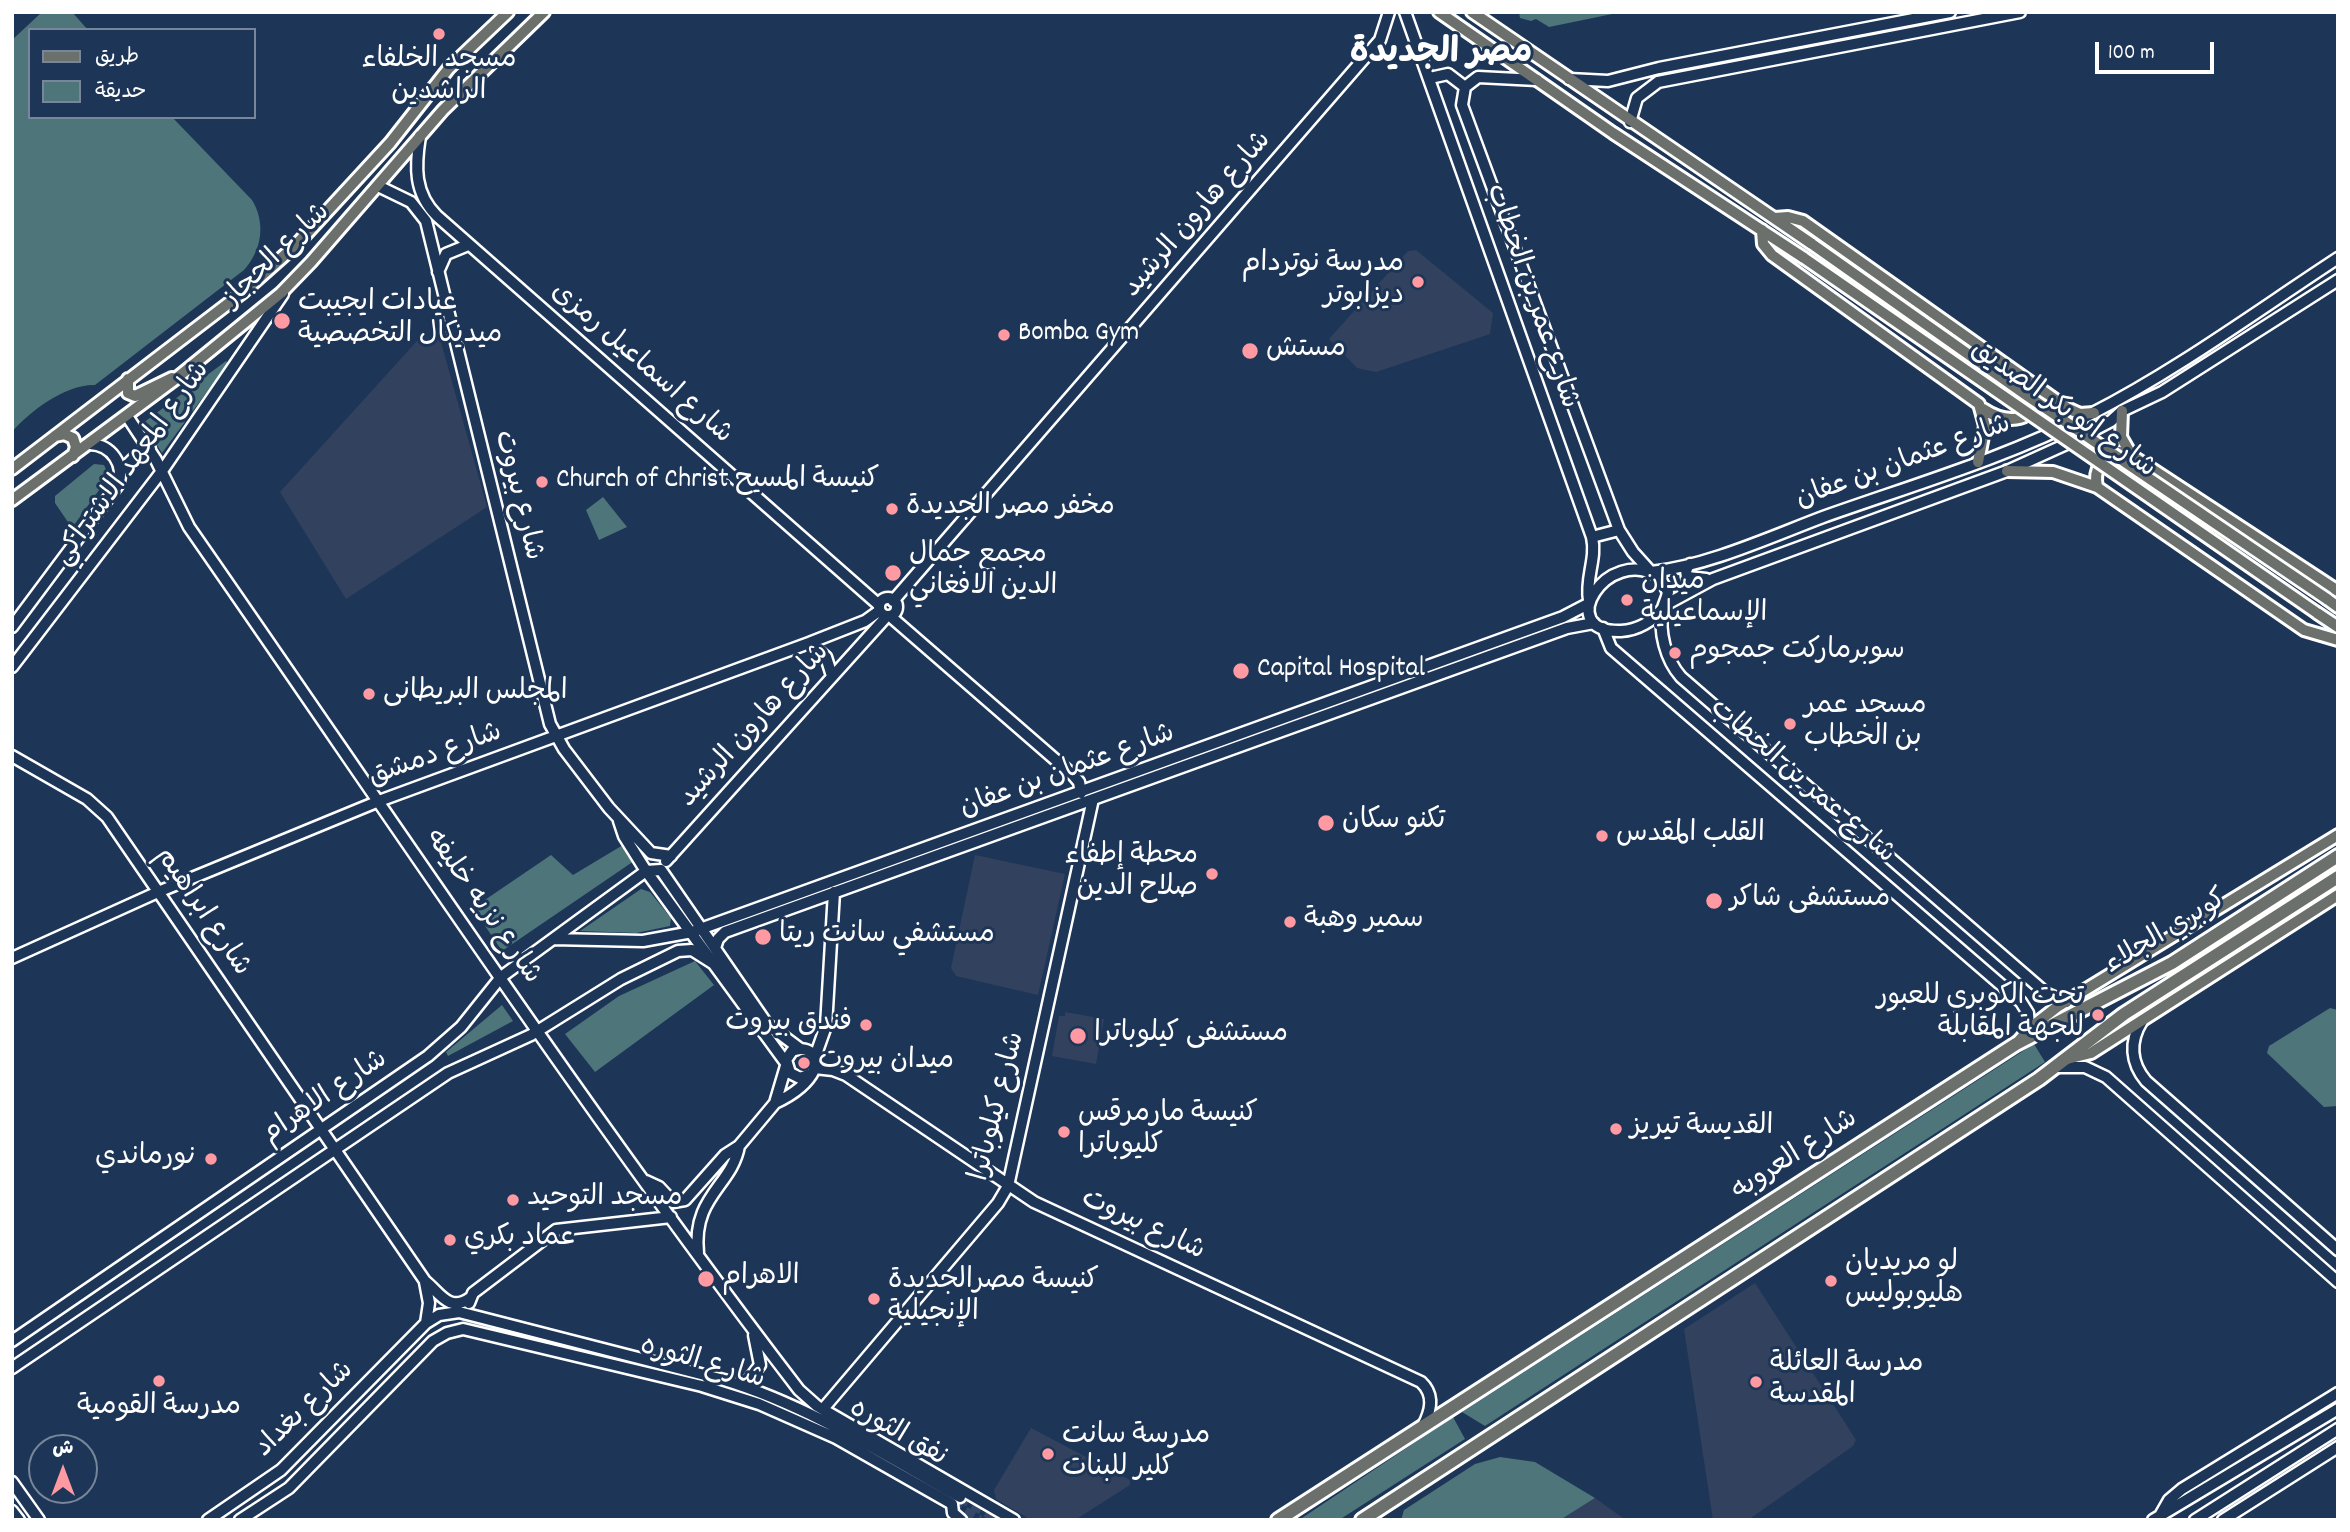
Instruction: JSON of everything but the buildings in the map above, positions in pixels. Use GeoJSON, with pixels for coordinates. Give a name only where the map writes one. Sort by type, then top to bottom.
{"type":"FeatureCollection","features":[{"type":"Feature","properties":{"kind":"highway","name":"كوبري الجلاء"},"geometry":{"type":"LineString","coordinates":[[2016,1044],[2172,963],[2338,856]]}},
{"type":"Feature","properties":{"kind":"highway","name":"كوبري الجلاء"},"geometry":{"type":"LineString","coordinates":[[2060,1064],[2133,1008],[2338,877]]}},
{"type":"Feature","properties":{"kind":"highway","name":"شارع العروبه"},"geometry":{"type":"LineString","coordinates":[[1278,1520],[2016,1044]]}},
{"type":"Feature","properties":{"kind":"highway"},"geometry":{"type":"LineString","coordinates":[[1362,1520],[2060,1064]]}},
{"type":"Feature","properties":{"kind":"main road","name":"شارع الحجاز"},"geometry":{"type":"LineString","coordinates":[[12,469],[242,293],[296,245],[390,143],[449,68],[508,12]]}},
{"type":"Feature","properties":{"kind":"main road","name":"شارع الحجاز"},"geometry":{"type":"LineString","coordinates":[[12,500],[178,377],[288,286],[420,136],[544,12]]}},
{"type":"Feature","properties":{"kind":"main road","name":"شارع ابو بكر الصديق"},"geometry":{"type":"LineString","coordinates":[[1439,12],[1804,258],[2338,627]]}},
{"type":"Feature","properties":{"kind":"main road","name":"شارع ابو بكر الصديق"},"geometry":{"type":"LineString","coordinates":[[1472,12],[2338,607]]}},
{"type":"Feature","properties":{"kind":"main road","name":"شارع ابو بكر الصديق"},"geometry":{"type":"LineString","coordinates":[[1775,218],[1792,217],[1803,221],[2071,411],[2094,413]]}},
{"type":"Feature","properties":{"kind":"main road","name":"شارع ابو بكر الصديق"},"geometry":{"type":"LineString","coordinates":[[1762,230],[1763,244],[1772,255],[1983,409],[1984,440],[1978,462]]}},
{"type":"Feature","properties":{"kind":"main road"},"geometry":{"type":"LineString","coordinates":[[128,379],[128,393],[135,396],[156,383],[178,377]]}},
{"type":"Feature","properties":{"kind":"main road"},"geometry":{"type":"LineString","coordinates":[[1983,409],[2007,419],[2024,418],[2036,405],[2038,388]]}},
{"type":"Feature","properties":{"kind":"main road","name":"شارع ابو بكر الصديق"},"geometry":{"type":"LineString","coordinates":[[2122,411],[2121,437],[2132,456],[2338,592]]}},
{"type":"Feature","properties":{"kind":"main road"},"geometry":{"type":"LineString","coordinates":[[55,436],[64,434],[73,438],[76,447],[73,456]]}},
{"type":"Feature","properties":{"kind":"main road"},"geometry":{"type":"LineString","coordinates":[[2097,487],[2096,472],[2103,460],[2116,453],[2132,456]]}},
{"type":"Feature","properties":{"kind":"main road","name":"شارع ابو بكر الصديق"},"geometry":{"type":"LineString","coordinates":[[2007,471],[2053,472],[2097,487],[2304,630],[2338,640]]}},
{"type":"Feature","properties":{"kind":"main road","name":"شارع العروبه"},"geometry":{"type":"LineString","coordinates":[[2016,1044],[2028,1029],[2066,1002],[2338,835]]}},
{"type":"Feature","properties":{"kind":"main road"},"geometry":{"type":"LineString","coordinates":[[2060,1064],[2087,1055],[2338,895]]}},
{"type":"Feature","properties":{"kind":"street","name":"شارع هارون الرشيد"},"geometry":{"type":"LineString","coordinates":[[893,601],[1380,40],[1389,12]]}},
{"type":"Feature","properties":{"kind":"street","name":"شارع عمر بن الخطاب"},"geometry":{"type":"LineString","coordinates":[[1405,12],[1592,537],[1594,553],[1588,583],[1589,602]]}},
{"type":"Feature","properties":{"kind":"street"},"geometry":{"type":"LineString","coordinates":[[1568,79],[1618,79],[1659,68],[1950,12]]}},
{"type":"Feature","properties":{"kind":"street"},"geometry":{"type":"LineString","coordinates":[[1630,122],[1633,105],[1640,94],[1662,81],[2020,12]]}},
{"type":"Feature","properties":{"kind":"street"},"geometry":{"type":"LineString","coordinates":[[1430,78],[1448,74],[1465,87],[1481,76],[1537,80]]}},
{"type":"Feature","properties":{"kind":"street","name":"شارع عمر بن الخطاب"},"geometry":{"type":"LineString","coordinates":[[1465,87],[1462,105],[1619,530],[1633,552],[1651,572]]}},
{"type":"Feature","properties":{"kind":"street","name":"شارع اسماعيل رمزى"},"geometry":{"type":"LineString","coordinates":[[420,136],[417,175],[423,198],[437,216],[884,612],[1073,775],[1079,782],[1081,793]]}},
{"type":"Feature","properties":{"kind":"street","name":"شارع بيروت"},"geometry":{"type":"LineString","coordinates":[[378,186],[407,198],[422,213],[543,703],[557,738],[620,821],[634,831],[651,853],[659,857],[671,856]]}},
{"type":"Feature","properties":{"kind":"street"},"geometry":{"type":"LineString","coordinates":[[438,273],[446,254],[468,245]]}},
{"type":"Feature","properties":{"kind":"street","name":"شارع عثمان بن عفان"},"geometry":{"type":"LineString","coordinates":[[1651,572],[1690,564],[1978,462],[2094,413],[2161,373],[2338,258]]}},
{"type":"Feature","properties":{"kind":"street","name":"شارع عثمان بن عفان"},"geometry":{"type":"LineString","coordinates":[[1664,607],[1718,577],[2007,471],[2091,432],[2122,411],[2162,392],[2338,279]]}},
{"type":"Feature","properties":{"kind":"street","name":"شارع المعهد الاشتراكي"},"geometry":{"type":"LineString","coordinates":[[12,667],[162,471],[288,286]]}},
{"type":"Feature","properties":{"kind":"street","name":"شارع نزيه خليفه"},"geometry":{"type":"LineString","coordinates":[[127,416],[150,449],[189,527],[501,978],[752,1329],[804,1395],[823,1409]]}},
{"type":"Feature","properties":{"kind":"street","name":"شارع المعهد الاشتراكي"},"geometry":{"type":"LineString","coordinates":[[12,627],[117,488],[121,471],[108,450],[90,444]]}},
{"type":"Feature","properties":{"kind":"street"},"geometry":{"type":"LineString","coordinates":[[121,471],[137,455],[150,449]]}},
{"type":"Feature","properties":{"kind":"street"},"geometry":{"type":"LineString","coordinates":[[1592,537],[1619,530]]}},
{"type":"Feature","properties":{"kind":"street"},"geometry":{"type":"LineString","coordinates":[[1690,564],[1686,572],[1689,578],[1718,577]]}},
{"type":"Feature","properties":{"kind":"street"},"geometry":{"type":"LineString","coordinates":[[1634,570],[1651,572],[1665,584],[1668,593],[1664,607],[1653,619],[1636,628],[1617,631],[1598,625],[1589,614],[1589,602],[1598,587],[1614,575],[1634,570]]}},
{"type":"Feature","properties":{"kind":"street","name":"شارع دمشق"},"geometry":{"type":"LineString","coordinates":[[12,958],[158,892],[379,801],[557,738],[865,621],[884,612],[884,599],[893,601]]}},
{"type":"Feature","properties":{"kind":"street"},"geometry":{"type":"LineString","coordinates":[[884,612],[896,609],[893,601]]}},
{"type":"Feature","properties":{"kind":"street","name":"شارع عثمان بن عفان"},"geometry":{"type":"LineString","coordinates":[[554,939],[635,941],[697,931],[1563,617],[1589,602]]}},
{"type":"Feature","properties":{"kind":"street","name":"شارع عمر بن الخطاب"},"geometry":{"type":"LineString","coordinates":[[1664,607],[1665,647],[1670,661],[1681,677],[2047,994],[2066,1002]]}},
{"type":"Feature","properties":{"kind":"street","name":"شارع هارون الرشيد"},"geometry":{"type":"LineString","coordinates":[[661,870],[832,676],[884,612]]}},
{"type":"Feature","properties":{"kind":"street","name":"شارع عمر بن الخطاب"},"geometry":{"type":"LineString","coordinates":[[1598,625],[1611,648],[2021,1002],[2028,1013],[2028,1029]]}},
{"type":"Feature","properties":{"kind":"street","name":"شارع عثمان بن عفان"},"geometry":{"type":"LineString","coordinates":[[715,948],[718,939],[725,932],[834,892],[1570,627],[1598,625]]}},
{"type":"Feature","properties":{"kind":"street"},"geometry":{"type":"LineString","coordinates":[[809,643],[826,657],[832,676]]}},
{"type":"Feature","properties":{"kind":"street","name":"شارع ابراهيم"},"geometry":{"type":"LineString","coordinates":[[12,756],[99,809],[335,1150]]}},
{"type":"Feature","properties":{"kind":"street","name":"شارع كيلوباترا"},"geometry":{"type":"LineString","coordinates":[[823,1409],[998,1203],[1008,1186],[1093,799]]}},
{"type":"Feature","properties":{"kind":"street","name":"شارع بيروت"},"geometry":{"type":"LineString","coordinates":[[620,821],[625,838],[646,871],[715,948],[767,1024],[799,1048]]}},
{"type":"Feature","properties":{"kind":"street"},"geometry":{"type":"LineString","coordinates":[[646,871],[661,870]]}},
{"type":"Feature","properties":{"kind":"street","name":"شارع بيروت"},"geometry":{"type":"LineString","coordinates":[[661,870],[714,964],[786,1065]]}},
{"type":"Feature","properties":{"kind":"street","name":"شارع الاهرام"},"geometry":{"type":"LineString","coordinates":[[12,1341],[441,1046],[466,1021],[501,978],[646,871]]}},
{"type":"Feature","properties":{"kind":"street"},"geometry":{"type":"LineString","coordinates":[[646,1181],[659,1187],[673,1202],[681,1203],[727,1153],[739,1146],[775,1103],[797,1090],[813,1071],[826,1026],[834,892]]}},
{"type":"Feature","properties":{"kind":"street"},"geometry":{"type":"LineString","coordinates":[[539,1031],[621,979],[678,951],[692,950],[714,964]]}},
{"type":"Feature","properties":{"kind":"street"},"geometry":{"type":"LineString","coordinates":[[2142,1021],[2134,1039],[2133,1054],[2146,1081],[2338,1250]]}},
{"type":"Feature","properties":{"kind":"street","name":"شارع الاهرام"},"geometry":{"type":"LineString","coordinates":[[12,1368],[454,1070],[539,1031]]}},
{"type":"Feature","properties":{"kind":"street"},"geometry":{"type":"LineString","coordinates":[[775,1103],[789,1053],[799,1048],[808,1050],[815,1057]]}},
{"type":"Feature","properties":{"kind":"street"},"geometry":{"type":"LineString","coordinates":[[2060,1064],[2085,1067],[2106,1077],[2338,1282]]}},
{"type":"Feature","properties":{"kind":"street"},"geometry":{"type":"LineString","coordinates":[[786,1065],[796,1077],[813,1071]]}},
{"type":"Feature","properties":{"kind":"street","name":"شارع بيروت"},"geometry":{"type":"LineString","coordinates":[[813,1071],[833,1070],[846,1075],[1034,1202],[1421,1382],[1429,1392],[1431,1400],[1422,1427]]}},
{"type":"Feature","properties":{"kind":"street"},"geometry":{"type":"LineString","coordinates":[[699,1256],[697,1237],[702,1212],[735,1159],[739,1146]]}},
{"type":"Feature","properties":{"kind":"street"},"geometry":{"type":"LineString","coordinates":[[335,1150],[425,1281],[448,1303],[460,1304],[470,1298],[556,1230],[670,1217]]}},
{"type":"Feature","properties":{"kind":"street"},"geometry":{"type":"LineString","coordinates":[[425,1281],[429,1300],[426,1323]]}},
{"type":"Feature","properties":{"kind":"street"},"geometry":{"type":"LineString","coordinates":[[470,1298],[474,1313]]}},
{"type":"Feature","properties":{"kind":"street","name":"شارع الثوره"},"geometry":{"type":"LineString","coordinates":[[426,1323],[449,1313],[474,1313],[744,1386],[812,1413]]}},
{"type":"Feature","properties":{"kind":"street","name":"شارع بغداد"},"geometry":{"type":"LineString","coordinates":[[208,1520],[281,1470],[426,1323]]}},
{"type":"Feature","properties":{"kind":"street"},"geometry":{"type":"LineString","coordinates":[[744,1386],[761,1365],[752,1329]]}},
{"type":"Feature","properties":{"kind":"street","name":"شارع الثوره"},"geometry":{"type":"LineString","coordinates":[[426,1349],[447,1333],[474,1330],[731,1394],[821,1430],[956,1501]]}},
{"type":"Feature","properties":{"kind":"street","name":"شارع بغداد"},"geometry":{"type":"LineString","coordinates":[[240,1520],[289,1488],[426,1349]]}},
{"type":"Feature","properties":{"kind":"street"},"geometry":{"type":"LineString","coordinates":[[780,1364],[781,1374],[812,1413]]}},
{"type":"Feature","properties":{"kind":"street"},"geometry":{"type":"LineString","coordinates":[[2157,1517],[2169,1500],[2182,1489],[2338,1393]]}},
{"type":"Feature","properties":{"kind":"street"},"geometry":{"type":"LineString","coordinates":[[823,1409],[1014,1520]]}},
{"type":"Feature","properties":{"kind":"street"},"geometry":{"type":"LineString","coordinates":[[2157,1517],[2338,1409]]}},
{"type":"Feature","properties":{"kind":"street","name":"نفق الثوره"},"geometry":{"type":"LineString","coordinates":[[812,1413],[956,1501]]}},
{"type":"Feature","properties":{"kind":"street"},"geometry":{"type":"LineString","coordinates":[[2195,1520],[2338,1429]]}},
{"type":"Feature","properties":{"kind":"street"},"geometry":{"type":"LineString","coordinates":[[2223,1520],[2338,1447]]}},
{"type":"Feature","properties":{"kind":"street"},"geometry":{"type":"LineString","coordinates":[[12,1482],[39,1520]]}},
{"type":"Feature","properties":{"kind":"street"},"geometry":{"type":"LineString","coordinates":[[956,1501],[953,1513],[961,1520]]}},
{"type":"Feature","properties":{"kind":"street"},"geometry":{"type":"LineString","coordinates":[[12,1511],[19,1520]]}},
{"type":"Feature","properties":{"kind":"shaded area","name":"مدرسة نوتردام ديزابوتر"},"geometry":{"type":"Polygon","coordinates":[[[1416,250],[1493,313],[1490,334],[1376,372],[1357,368],[1329,339],[1408,251],[1416,250]]]}},
{"type":"Feature","properties":{"kind":"shaded area"},"geometry":{"type":"Polygon","coordinates":[[[439,335],[487,507],[346,599],[280,492],[417,341],[439,335]]]}},
{"type":"Feature","properties":{"kind":"shaded area"},"geometry":{"type":"Polygon","coordinates":[[[975,855],[1065,874],[1038,995],[956,976],[951,968],[975,855]]]}},
{"type":"Feature","properties":{"kind":"shaded area","name":"مستشفى كيلوباترا"},"geometry":{"type":"Polygon","coordinates":[[[1065,1012],[1104,1019],[1096,1064],[1052,1056],[1059,1016],[1065,1016],[1065,1012]]]}},
{"type":"Feature","properties":{"kind":"shaded area","name":"مدرسة العائلة المقدسة"},"geometry":{"type":"Polygon","coordinates":[[[1755,1283],[1856,1440],[1853,1446],[1748,1520],[1713,1520],[1684,1329],[1755,1283]]]}},
{"type":"Feature","properties":{"kind":"shaded area","name":"مدرسة سانت كلير للبنات"},"geometry":{"type":"Polygon","coordinates":[[[1031,1428],[1130,1480],[1130,1485],[1075,1520],[1031,1520],[996,1499],[994,1490],[1031,1428]]]}},
{"type":"Feature","properties":{"kind":"shaded area"},"geometry":{"type":"Polygon","coordinates":[[[1595,1498],[1626,1520],[1560,1520],[1595,1498]]]}},
{"type":"Feature","properties":{"kind":"green space"},"geometry":{"type":"Polygon","coordinates":[[[42,12],[72,12],[86,28],[28,28],[28,119],[174,119],[252,200],[259,218],[260,236],[255,254],[244,270],[95,385],[72,389],[49,400],[12,432],[12,40],[42,12]]]}},
{"type":"Feature","properties":{"kind":"green space"},"geometry":{"type":"Polygon","coordinates":[[[1519,12],[1622,12],[1549,27],[1536,19],[1531,21],[1520,18],[1519,12]]]}},
{"type":"Feature","properties":{"kind":"green space"},"geometry":{"type":"Polygon","coordinates":[[[226,361],[228,363],[162,453],[143,423],[226,361]]]}},
{"type":"Feature","properties":{"kind":"green space"},"geometry":{"type":"Polygon","coordinates":[[[94,464],[104,465],[109,476],[72,528],[55,503],[55,496],[94,464]]]}},
{"type":"Feature","properties":{"kind":"green space"},"geometry":{"type":"Polygon","coordinates":[[[603,497],[627,527],[599,540],[586,510],[603,497]]]}},
{"type":"Feature","properties":{"kind":"green space"},"geometry":{"type":"Polygon","coordinates":[[[623,845],[634,861],[502,951],[473,908],[551,855],[573,875],[623,845]]]}},
{"type":"Feature","properties":{"kind":"green space"},"geometry":{"type":"Polygon","coordinates":[[[641,889],[650,892],[671,918],[670,926],[636,933],[580,931],[641,889]]]}},
{"type":"Feature","properties":{"kind":"green space"},"geometry":{"type":"Polygon","coordinates":[[[695,961],[714,985],[595,1072],[565,1034],[619,996],[695,961]]]}},
{"type":"Feature","properties":{"kind":"green space"},"geometry":{"type":"Polygon","coordinates":[[[502,1005],[513,1021],[448,1056],[446,1052],[502,1005]]]}},
{"type":"Feature","properties":{"kind":"green space"},"geometry":{"type":"Polygon","coordinates":[[[2330,1008],[2338,1010],[2338,1106],[2324,1107],[2267,1053],[2269,1046],[2330,1008]]]}},
{"type":"Feature","properties":{"kind":"green space"},"geometry":{"type":"Polygon","coordinates":[[[2034,1044],[2045,1062],[1485,1426],[1462,1412],[2034,1044]]]}},
{"type":"Feature","properties":{"kind":"green space"},"geometry":{"type":"Polygon","coordinates":[[[1453,1417],[1465,1439],[1339,1520],[1299,1520],[1453,1417]]]}},
{"type":"Feature","properties":{"kind":"green space"},"geometry":{"type":"Polygon","coordinates":[[[1500,1457],[1535,1462],[1595,1498],[1560,1520],[1401,1520],[1404,1510],[1475,1464],[1500,1457]]]}},
{"type":"Feature","properties":{"kind":"tunnel"},"geometry":{"type":"LineString","coordinates":[[960,1497],[999,1520]]}},
{"type":"Feature","properties":{"kind":"tunnel"},"geometry":{"type":"LineString","coordinates":[[952,1504],[980,1520]]}},
{"type":"Feature","properties":{"kind":"place","name":"مسجد الخلفاء الراشدين"},"geometry":{"type":"Point","coordinates":[439,34]}},
{"type":"Feature","properties":{"kind":"place","name":"مدرسة نوتردام ديزابوتر"},"geometry":{"type":"Point","coordinates":[1418,282]}},
{"type":"Feature","properties":{"kind":"place","name":"عيادات ايجيبت ميديكال التخصصية"},"geometry":{"type":"Point","coordinates":[282,321]}},
{"type":"Feature","properties":{"kind":"place","name":"Bomba Gym"},"geometry":{"type":"Point","coordinates":[1004,335]}},
{"type":"Feature","properties":{"kind":"place","name":"مستش"},"geometry":{"type":"Point","coordinates":[1250,351]}},
{"type":"Feature","properties":{"kind":"place","name":"Church of Christ كنيسة المسيح"},"geometry":{"type":"Point","coordinates":[542,482]}},
{"type":"Feature","properties":{"kind":"place","name":"مخفر مصر الجديدة"},"geometry":{"type":"Point","coordinates":[892,509]}},
{"type":"Feature","properties":{"kind":"place","name":"مجمع جمال الدين الافغاني"},"geometry":{"type":"Point","coordinates":[893,573]}},
{"type":"Feature","properties":{"kind":"place","name":"ميدان الإسماعيلية"},"geometry":{"type":"Point","coordinates":[1627,600]}},
{"type":"Feature","properties":{"kind":"place","name":"سوبرماركت جمجوم"},"geometry":{"type":"Point","coordinates":[1675,653]}},
{"type":"Feature","properties":{"kind":"place","name":"Capital Hospital"},"geometry":{"type":"Point","coordinates":[1241,671]}},
{"type":"Feature","properties":{"kind":"place","name":"المجلس البريطانى"},"geometry":{"type":"Point","coordinates":[369,694]}},
{"type":"Feature","properties":{"kind":"place","name":"مسجد عمر بن الخطاب"},"geometry":{"type":"Point","coordinates":[1790,724]}},
{"type":"Feature","properties":{"kind":"place","name":"تكنو سكان"},"geometry":{"type":"Point","coordinates":[1326,823]}},
{"type":"Feature","properties":{"kind":"place","name":"القلب المقدس"},"geometry":{"type":"Point","coordinates":[1602,836]}},
{"type":"Feature","properties":{"kind":"place","name":"محطة إطفاء صلاح الدين"},"geometry":{"type":"Point","coordinates":[1212,874]}},
{"type":"Feature","properties":{"kind":"place","name":"مستشفى شاكر"},"geometry":{"type":"Point","coordinates":[1714,901]}},
{"type":"Feature","properties":{"kind":"place","name":"سمير وهبة"},"geometry":{"type":"Point","coordinates":[1290,922]}},
{"type":"Feature","properties":{"kind":"place","name":"مستشفي سانت ريتا"},"geometry":{"type":"Point","coordinates":[763,937]}},
{"type":"Feature","properties":{"kind":"place","name":"تحت الكوبري للعبور للجهة المقابلة"},"geometry":{"type":"Point","coordinates":[2098,1015]}},
{"type":"Feature","properties":{"kind":"place","name":"فندق بيروت"},"geometry":{"type":"Point","coordinates":[866,1025]}},
{"type":"Feature","properties":{"kind":"place","name":"مستشفى كيلوباترا"},"geometry":{"type":"Point","coordinates":[1078,1036]}},
{"type":"Feature","properties":{"kind":"place","name":"ميدان بيروت"},"geometry":{"type":"Point","coordinates":[804,1063]}},
{"type":"Feature","properties":{"kind":"place","name":"القديسة تيريز"},"geometry":{"type":"Point","coordinates":[1616,1129]}},
{"type":"Feature","properties":{"kind":"place","name":"كنيسة مارمرقس كليوباترا"},"geometry":{"type":"Point","coordinates":[1064,1132]}},
{"type":"Feature","properties":{"kind":"place","name":"نورماندي"},"geometry":{"type":"Point","coordinates":[211,1159]}},
{"type":"Feature","properties":{"kind":"place","name":"مسجد التوحيد"},"geometry":{"type":"Point","coordinates":[513,1200]}},
{"type":"Feature","properties":{"kind":"place","name":"عماد بكري"},"geometry":{"type":"Point","coordinates":[450,1240]}},
{"type":"Feature","properties":{"kind":"place","name":"الاهرام"},"geometry":{"type":"Point","coordinates":[706,1279]}},
{"type":"Feature","properties":{"kind":"place","name":"لو مريديان هليوبوليس"},"geometry":{"type":"Point","coordinates":[1831,1281]}},
{"type":"Feature","properties":{"kind":"place","name":"كنيسة مصرالجديدة الإنجيلية"},"geometry":{"type":"Point","coordinates":[874,1299]}},
{"type":"Feature","properties":{"kind":"place","name":"مدرسة القومية"},"geometry":{"type":"Point","coordinates":[159,1381]}},
{"type":"Feature","properties":{"kind":"place","name":"مدرسة العائلة المقدسة"},"geometry":{"type":"Point","coordinates":[1756,1382]}},
{"type":"Feature","properties":{"kind":"place","name":"مدرسة سانت كلير للبنات"},"geometry":{"type":"Point","coordinates":[1048,1454]}},
{"type":"Feature","properties":{"kind":"district","name":"مصر الجديدة"},"geometry":{"type":"Point","coordinates":[1441,56]}}]}
